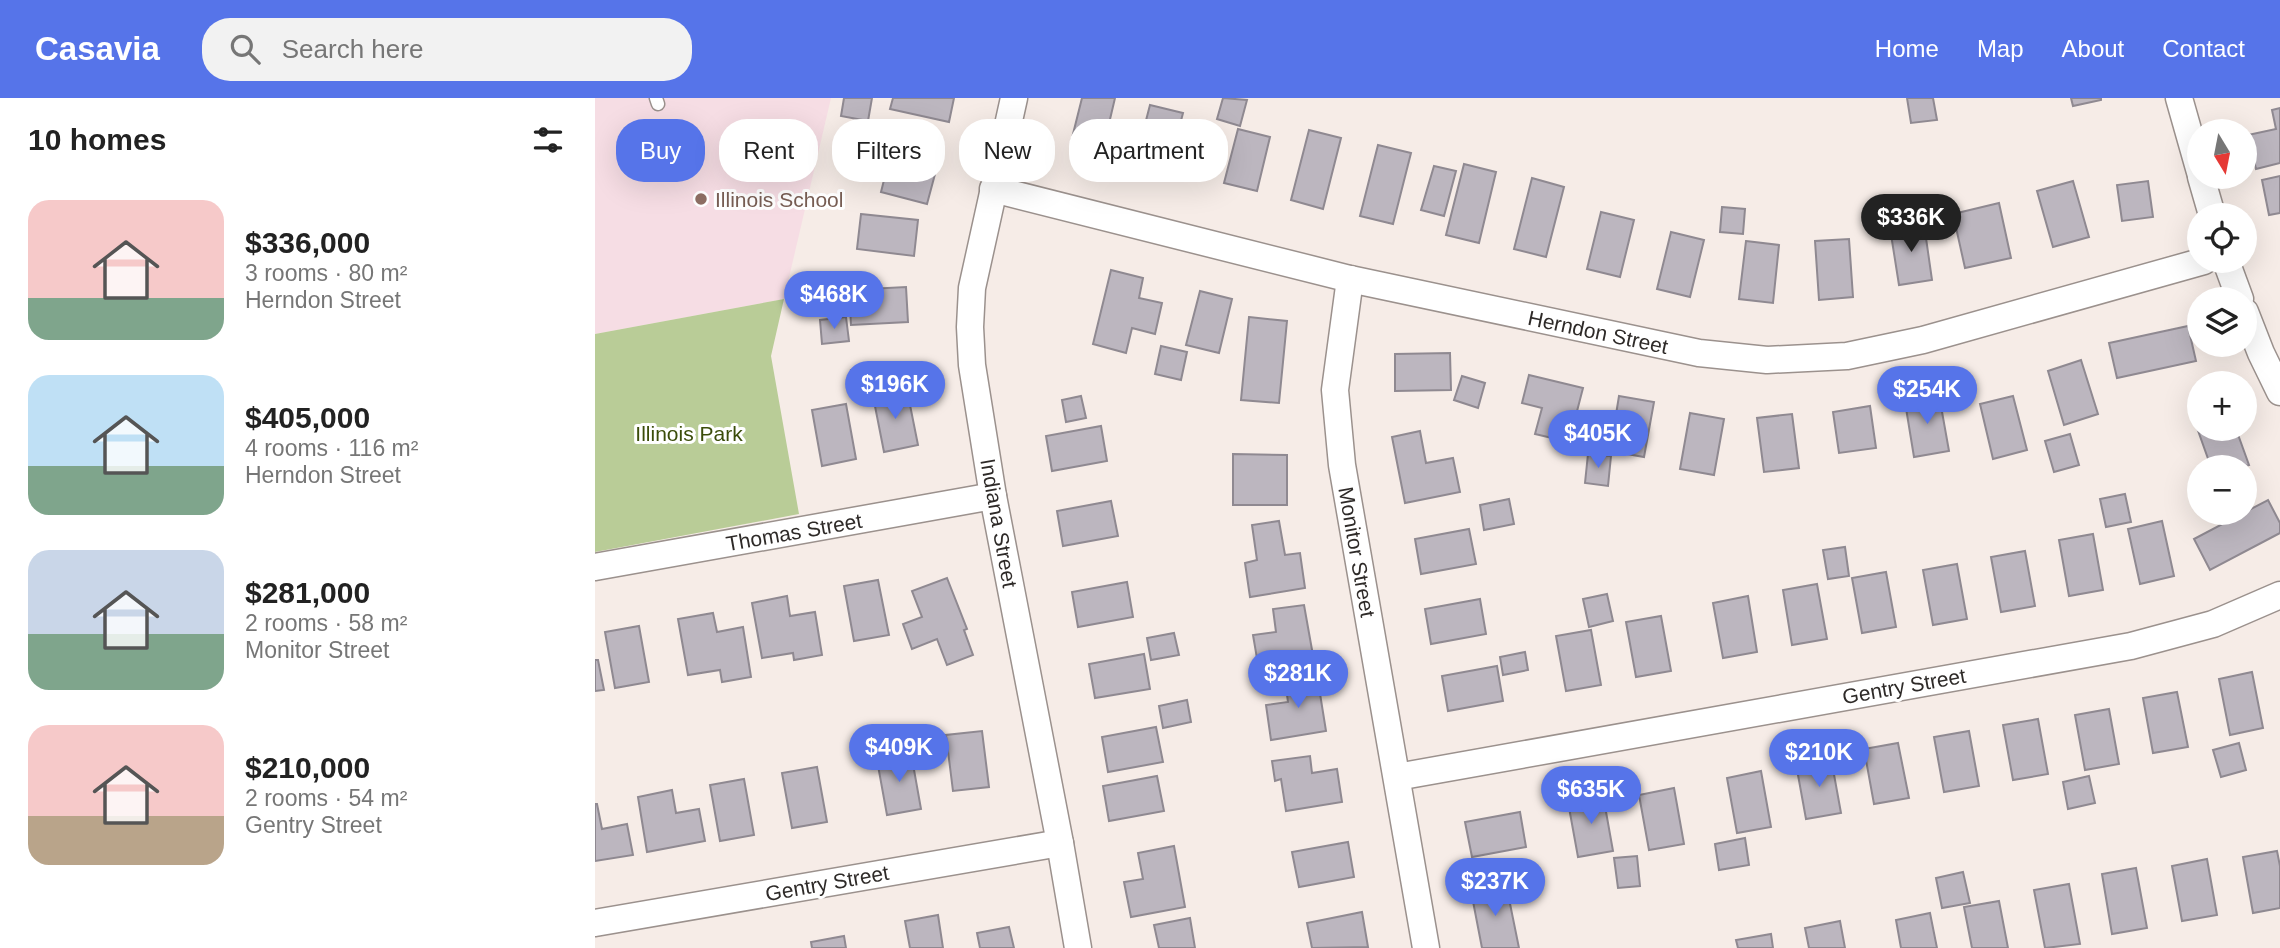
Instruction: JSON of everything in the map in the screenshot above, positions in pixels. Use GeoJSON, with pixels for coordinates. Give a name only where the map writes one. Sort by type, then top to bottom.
{"type":"FeatureCollection","features":[{"type":"Feature","properties":{"kind":"street","name":"Indiana Street"},"geometry":{"type":"LineString","coordinates":[[1014,98],[972,288],[972,365],[993,496],[1078,948]]}},
{"type":"Feature","properties":{"kind":"street"},"geometry":{"type":"LineString","coordinates":[[2179,98],[2187,126]]}},
{"type":"Feature","properties":{"kind":"street","name":"Herndon Street"},"geometry":{"type":"LineString","coordinates":[[993,189],[1350,279],[1699,353],[1767,360],[1847,356],[1923,340],[2187,266]]}},
{"type":"Feature","properties":{"kind":"street","name":"Monitor Street"},"geometry":{"type":"LineString","coordinates":[[1350,279],[1335,390],[1342,465],[1426,948]]}},
{"type":"Feature","properties":{"kind":"street"},"geometry":{"type":"LineString","coordinates":[[2257,344],[2280,392]]}},
{"type":"Feature","properties":{"kind":"street","name":"Thomas Street"},"geometry":{"type":"LineString","coordinates":[[595,567],[993,496]]}},
{"type":"Feature","properties":{"kind":"street","name":"Gentry Street"},"geometry":{"type":"LineString","coordinates":[[1397,777],[2131,646],[2213,624],[2280,595]]}},
{"type":"Feature","properties":{"kind":"street","name":"Gentry Street"},"geometry":{"type":"LineString","coordinates":[[595,923],[1060,843]]}},
{"type":"Feature","properties":{"kind":"shaded area","name":"Illinois School"},"geometry":{"type":"Polygon","coordinates":[[[595,98],[831,98],[818,154],[818,119],[719,119],[719,182],[811,182],[784,299],[595,334],[595,98]]]}},
{"type":"Feature","properties":{"kind":"green space","name":"Illinois Park"},"geometry":{"type":"Polygon","coordinates":[[[784,299],[771,356],[799,514],[595,552],[595,334],[784,299]]]}},
{"type":"Feature","properties":{"kind":"building"},"geometry":{"type":"Polygon","coordinates":[[[844,98],[872,98],[868,119],[841,116],[844,98]]]}},
{"type":"Feature","properties":{"kind":"building"},"geometry":{"type":"Polygon","coordinates":[[[893,98],[954,98],[949,122],[890,109],[893,98]]]}},
{"type":"Feature","properties":{"kind":"building"},"geometry":{"type":"Polygon","coordinates":[[[1082,98],[1115,98],[1110,119],[1077,119],[1082,98]]]}},
{"type":"Feature","properties":{"kind":"building"},"geometry":{"type":"Polygon","coordinates":[[[1223,98],[1247,100],[1240,126],[1228,122],[1228,119],[1217,119],[1223,98]]]}},
{"type":"Feature","properties":{"kind":"building"},"geometry":{"type":"Polygon","coordinates":[[[1907,98],[1933,98],[1937,120],[1911,123],[1907,98]]]}},
{"type":"Feature","properties":{"kind":"building"},"geometry":{"type":"Polygon","coordinates":[[[2071,98],[2101,98],[2101,100],[2073,106],[2071,98]]]}},
{"type":"Feature","properties":{"kind":"building"},"geometry":{"type":"Polygon","coordinates":[[[1150,105],[1183,113],[1181,119],[1146,119],[1150,105]]]}},
{"type":"Feature","properties":{"kind":"building"},"geometry":{"type":"Polygon","coordinates":[[[2280,108],[2280,163],[2257,169],[2257,133],[2276,129],[2272,110],[2280,108]]]}},
{"type":"Feature","properties":{"kind":"building"},"geometry":{"type":"Polygon","coordinates":[[[1238,129],[1270,137],[1257,191],[1224,183],[1228,182],[1228,168],[1238,129]]]}},
{"type":"Feature","properties":{"kind":"building"},"geometry":{"type":"Polygon","coordinates":[[[1309,130],[1341,138],[1323,209],[1291,200],[1309,130]]]}},
{"type":"Feature","properties":{"kind":"building"},"geometry":{"type":"Polygon","coordinates":[[[1378,145],[1411,153],[1393,224],[1360,216],[1378,145]]]}},
{"type":"Feature","properties":{"kind":"building"},"geometry":{"type":"Polygon","coordinates":[[[1464,164],[1496,172],[1479,243],[1446,235],[1464,164]]]}},
{"type":"Feature","properties":{"kind":"building"},"geometry":{"type":"Polygon","coordinates":[[[1434,166],[1456,171],[1444,216],[1421,210],[1434,166]]]}},
{"type":"Feature","properties":{"kind":"building"},"geometry":{"type":"Polygon","coordinates":[[[2280,176],[2280,213],[2269,215],[2262,180],[2280,176]]]}},
{"type":"Feature","properties":{"kind":"building"},"geometry":{"type":"Polygon","coordinates":[[[1532,178],[1564,187],[1546,257],[1514,249],[1532,178]]]}},
{"type":"Feature","properties":{"kind":"building"},"geometry":{"type":"Polygon","coordinates":[[[2073,181],[2089,237],[2053,247],[2037,191],[2073,181]]]}},
{"type":"Feature","properties":{"kind":"building"},"geometry":{"type":"Polygon","coordinates":[[[2148,181],[2153,217],[2122,221],[2117,185],[2148,181]]]}},
{"type":"Feature","properties":{"kind":"building"},"geometry":{"type":"Polygon","coordinates":[[[884,182],[933,182],[927,204],[881,192],[884,182]]]}},
{"type":"Feature","properties":{"kind":"building"},"geometry":{"type":"Polygon","coordinates":[[[1999,203],[2011,258],[1965,268],[1953,214],[1999,203]]]}},
{"type":"Feature","properties":{"kind":"building"},"geometry":{"type":"Polygon","coordinates":[[[1722,207],[1745,209],[1743,234],[1720,232],[1722,207]]]}},
{"type":"Feature","properties":{"kind":"building"},"geometry":{"type":"Polygon","coordinates":[[[1601,212],[1634,220],[1620,277],[1587,269],[1601,212]]]}},
{"type":"Feature","properties":{"kind":"building"},"geometry":{"type":"Polygon","coordinates":[[[861,214],[918,220],[914,256],[857,249],[861,214]]]}},
{"type":"Feature","properties":{"kind":"building"},"geometry":{"type":"Polygon","coordinates":[[[1924,224],[1932,280],[1899,285],[1890,228],[1924,224]]]}},
{"type":"Feature","properties":{"kind":"building"},"geometry":{"type":"Polygon","coordinates":[[[1671,232],[1704,240],[1690,297],[1657,289],[1671,232]]]}},
{"type":"Feature","properties":{"kind":"building"},"geometry":{"type":"Polygon","coordinates":[[[1849,239],[1853,297],[1819,300],[1815,241],[1849,239]]]}},
{"type":"Feature","properties":{"kind":"building"},"geometry":{"type":"Polygon","coordinates":[[[1746,241],[1779,245],[1773,303],[1739,299],[1746,241]]]}},
{"type":"Feature","properties":{"kind":"building"},"geometry":{"type":"Polygon","coordinates":[[[1111,270],[1143,278],[1139,298],[1162,303],[1155,334],[1132,328],[1126,353],[1093,344],[1111,270]]]}},
{"type":"Feature","properties":{"kind":"building"},"geometry":{"type":"Polygon","coordinates":[[[906,287],[908,322],[851,325],[849,290],[906,287]]]}},
{"type":"Feature","properties":{"kind":"building"},"geometry":{"type":"Polygon","coordinates":[[[1200,291],[1232,299],[1219,353],[1186,345],[1200,291]]]}},
{"type":"Feature","properties":{"kind":"building"},"geometry":{"type":"Polygon","coordinates":[[[846,317],[849,341],[822,344],[820,320],[846,317]]]}},
{"type":"Feature","properties":{"kind":"building"},"geometry":{"type":"Polygon","coordinates":[[[1249,317],[1287,321],[1279,403],[1241,400],[1249,317]]]}},
{"type":"Feature","properties":{"kind":"building"},"geometry":{"type":"Polygon","coordinates":[[[2187,326],[2187,357],[2195,357],[2196,361],[2117,378],[2109,343],[2187,326]]]}},
{"type":"Feature","properties":{"kind":"building"},"geometry":{"type":"Polygon","coordinates":[[[1161,346],[1187,352],[1181,380],[1155,374],[1161,346]]]}},
{"type":"Feature","properties":{"kind":"building"},"geometry":{"type":"Polygon","coordinates":[[[1450,353],[1451,390],[1395,391],[1395,354],[1450,353]]]}},
{"type":"Feature","properties":{"kind":"building"},"geometry":{"type":"Polygon","coordinates":[[[2081,360],[2098,414],[2064,425],[2048,371],[2081,360]]]}},
{"type":"Feature","properties":{"kind":"building"},"geometry":{"type":"Polygon","coordinates":[[[878,365],[883,389],[856,394],[851,370],[878,365]]]}},
{"type":"Feature","properties":{"kind":"building"},"geometry":{"type":"Polygon","coordinates":[[[1529,375],[1583,388],[1569,442],[1535,434],[1542,408],[1522,403],[1529,375]]]}},
{"type":"Feature","properties":{"kind":"building"},"geometry":{"type":"Polygon","coordinates":[[[1462,376],[1485,383],[1478,408],[1454,400],[1462,376]]]}},
{"type":"Feature","properties":{"kind":"building"},"geometry":{"type":"Polygon","coordinates":[[[907,390],[918,445],[884,452],[873,396],[907,390]]]}},
{"type":"Feature","properties":{"kind":"building"},"geometry":{"type":"Polygon","coordinates":[[[1939,395],[1949,451],[1914,457],[1905,402],[1939,395]]]}},
{"type":"Feature","properties":{"kind":"building"},"geometry":{"type":"Polygon","coordinates":[[[1081,396],[1086,418],[1066,422],[1062,400],[1081,396]]]}},
{"type":"Feature","properties":{"kind":"building"},"geometry":{"type":"Polygon","coordinates":[[[1619,396],[1654,402],[1644,457],[1610,451],[1619,396]]]}},
{"type":"Feature","properties":{"kind":"building"},"geometry":{"type":"Polygon","coordinates":[[[2013,396],[2027,450],[1993,459],[1980,404],[2013,396]]]}},
{"type":"Feature","properties":{"kind":"building"},"geometry":{"type":"Polygon","coordinates":[[[846,404],[856,459],[822,466],[812,410],[846,404]]]}},
{"type":"Feature","properties":{"kind":"building"},"geometry":{"type":"Polygon","coordinates":[[[1870,406],[1876,448],[1839,453],[1833,412],[1870,406]]]}},
{"type":"Feature","properties":{"kind":"building"},"geometry":{"type":"Polygon","coordinates":[[[1690,413],[1724,419],[1714,475],[1680,469],[1690,413]]]}},
{"type":"Feature","properties":{"kind":"building"},"geometry":{"type":"Polygon","coordinates":[[[1792,414],[1799,468],[1764,472],[1757,418],[1792,414]]]}},
{"type":"Feature","properties":{"kind":"building"},"geometry":{"type":"Polygon","coordinates":[[[1101,426],[1107,461],[1052,471],[1046,436],[1101,426]]]}},
{"type":"Feature","properties":{"kind":"building"},"geometry":{"type":"Polygon","coordinates":[[[1420,431],[1426,463],[1453,458],[1460,492],[1405,503],[1392,437],[1420,431]]]}},
{"type":"Feature","properties":{"kind":"building"},"geometry":{"type":"Polygon","coordinates":[[[2070,434],[2079,465],[2054,472],[2045,441],[2070,434]]]}},
{"type":"Feature","properties":{"kind":"building"},"geometry":{"type":"Polygon","coordinates":[[[2202,441],[2240,441],[2245,455],[2207,455],[2202,441]]]}},
{"type":"Feature","properties":{"kind":"building"},"geometry":{"type":"Polygon","coordinates":[[[1233,454],[1287,455],[1287,505],[1233,505],[1233,454]]]}},
{"type":"Feature","properties":{"kind":"building"},"geometry":{"type":"Polygon","coordinates":[[[1588,454],[1611,456],[1608,486],[1585,483],[1588,454]]]}},
{"type":"Feature","properties":{"kind":"building"},"geometry":{"type":"Polygon","coordinates":[[[2125,494],[2131,522],[2106,527],[2100,499],[2125,494]]]}},
{"type":"Feature","properties":{"kind":"building"},"geometry":{"type":"Polygon","coordinates":[[[1509,499],[1514,524],[1484,530],[1480,505],[1509,499]]]}},
{"type":"Feature","properties":{"kind":"building"},"geometry":{"type":"Polygon","coordinates":[[[2268,500],[2280,523],[2280,533],[2210,570],[2194,539],[2221,525],[2257,525],[2257,506],[2268,500]]]}},
{"type":"Feature","properties":{"kind":"building"},"geometry":{"type":"Polygon","coordinates":[[[1111,501],[1118,536],[1063,546],[1057,511],[1111,501]]]}},
{"type":"Feature","properties":{"kind":"building"},"geometry":{"type":"Polygon","coordinates":[[[1279,521],[1285,555],[1300,553],[1305,588],[1250,597],[1245,563],[1257,560],[1252,525],[1279,521]]]}},
{"type":"Feature","properties":{"kind":"building"},"geometry":{"type":"Polygon","coordinates":[[[2162,521],[2174,576],[2140,584],[2128,529],[2162,521]]]}},
{"type":"Feature","properties":{"kind":"building"},"geometry":{"type":"Polygon","coordinates":[[[1469,529],[1476,564],[1421,574],[1415,539],[1469,529]]]}},
{"type":"Feature","properties":{"kind":"building"},"geometry":{"type":"Polygon","coordinates":[[[2093,534],[2103,590],[2069,596],[2059,540],[2093,534]]]}},
{"type":"Feature","properties":{"kind":"building"},"geometry":{"type":"Polygon","coordinates":[[[1845,547],[1849,576],[1828,579],[1823,550],[1845,547]]]}},
{"type":"Feature","properties":{"kind":"building"},"geometry":{"type":"Polygon","coordinates":[[[2025,551],[2035,606],[2001,612],[1991,557],[2025,551]]]}},
{"type":"Feature","properties":{"kind":"building"},"geometry":{"type":"Polygon","coordinates":[[[1957,564],[1967,619],[1933,625],[1923,570],[1957,564]]]}},
{"type":"Feature","properties":{"kind":"building"},"geometry":{"type":"Polygon","coordinates":[[[1886,572],[1896,627],[1862,633],[1852,578],[1886,572]]]}},
{"type":"Feature","properties":{"kind":"building"},"geometry":{"type":"Polygon","coordinates":[[[947,578],[967,629],[964,630],[973,655],[947,665],[937,639],[912,649],[903,624],[922,617],[912,591],[947,578]]]}},
{"type":"Feature","properties":{"kind":"building"},"geometry":{"type":"Polygon","coordinates":[[[878,580],[889,635],[854,641],[844,586],[878,580]]]}},
{"type":"Feature","properties":{"kind":"building"},"geometry":{"type":"Polygon","coordinates":[[[1127,582],[1133,617],[1078,627],[1072,592],[1127,582]]]}},
{"type":"Feature","properties":{"kind":"building"},"geometry":{"type":"Polygon","coordinates":[[[1817,584],[1827,639],[1792,645],[1783,590],[1817,584]]]}},
{"type":"Feature","properties":{"kind":"building"},"geometry":{"type":"Polygon","coordinates":[[[1607,594],[1613,621],[1589,627],[1583,599],[1607,594]]]}},
{"type":"Feature","properties":{"kind":"building"},"geometry":{"type":"Polygon","coordinates":[[[787,596],[790,616],[815,612],[822,655],[794,660],[793,653],[762,658],[752,603],[787,596]]]}},
{"type":"Feature","properties":{"kind":"building"},"geometry":{"type":"Polygon","coordinates":[[[1748,596],[1757,652],[1723,658],[1713,603],[1748,596]]]}},
{"type":"Feature","properties":{"kind":"building"},"geometry":{"type":"Polygon","coordinates":[[[1480,599],[1486,634],[1431,644],[1425,609],[1480,599]]]}},
{"type":"Feature","properties":{"kind":"building"},"geometry":{"type":"Polygon","coordinates":[[[1304,605],[1314,661],[1259,670],[1253,635],[1276,632],[1273,609],[1304,605]]]}},
{"type":"Feature","properties":{"kind":"building"},"geometry":{"type":"Polygon","coordinates":[[[713,613],[717,632],[743,627],[751,677],[722,682],[720,670],[688,675],[678,619],[713,613]]]}},
{"type":"Feature","properties":{"kind":"building"},"geometry":{"type":"Polygon","coordinates":[[[1661,616],[1671,671],[1636,677],[1626,622],[1661,616]]]}},
{"type":"Feature","properties":{"kind":"building"},"geometry":{"type":"Polygon","coordinates":[[[639,626],[649,682],[615,688],[605,632],[639,626]]]}},
{"type":"Feature","properties":{"kind":"building"},"geometry":{"type":"Polygon","coordinates":[[[1591,630],[1601,685],[1566,691],[1556,636],[1591,630]]]}},
{"type":"Feature","properties":{"kind":"building"},"geometry":{"type":"Polygon","coordinates":[[[1174,633],[1179,655],[1151,660],[1147,638],[1174,633]]]}},
{"type":"Feature","properties":{"kind":"building"},"geometry":{"type":"Polygon","coordinates":[[[1525,652],[1528,670],[1503,675],[1500,657],[1525,652]]]}},
{"type":"Feature","properties":{"kind":"building"},"geometry":{"type":"Polygon","coordinates":[[[1144,654],[1150,689],[1095,698],[1089,664],[1144,654]]]}},
{"type":"Feature","properties":{"kind":"building"},"geometry":{"type":"Polygon","coordinates":[[[595,660],[598,660],[604,690],[595,691],[595,660]]]}},
{"type":"Feature","properties":{"kind":"building"},"geometry":{"type":"Polygon","coordinates":[[[1497,666],[1503,701],[1448,711],[1442,676],[1497,666]]]}},
{"type":"Feature","properties":{"kind":"building"},"geometry":{"type":"Polygon","coordinates":[[[2252,672],[2263,728],[2230,735],[2219,679],[2252,672]]]}},
{"type":"Feature","properties":{"kind":"building"},"geometry":{"type":"Polygon","coordinates":[[[1317,675],[1326,731],[1271,740],[1266,705],[1288,702],[1285,680],[1317,675]]]}},
{"type":"Feature","properties":{"kind":"building"},"geometry":{"type":"Polygon","coordinates":[[[2177,692],[2188,747],[2153,753],[2143,698],[2177,692]]]}},
{"type":"Feature","properties":{"kind":"building"},"geometry":{"type":"Polygon","coordinates":[[[1187,700],[1191,722],[1163,728],[1159,706],[1187,700]]]}},
{"type":"Feature","properties":{"kind":"building"},"geometry":{"type":"Polygon","coordinates":[[[2109,709],[2119,764],[2085,770],[2075,715],[2109,709]]]}},
{"type":"Feature","properties":{"kind":"building"},"geometry":{"type":"Polygon","coordinates":[[[2038,719],[2048,774],[2013,780],[2003,725],[2038,719]]]}},
{"type":"Feature","properties":{"kind":"building"},"geometry":{"type":"Polygon","coordinates":[[[1156,727],[1163,762],[1108,772],[1102,737],[1156,727]]]}},
{"type":"Feature","properties":{"kind":"building"},"geometry":{"type":"Polygon","coordinates":[[[982,731],[989,787],[953,791],[946,735],[982,731]]]}},
{"type":"Feature","properties":{"kind":"building"},"geometry":{"type":"Polygon","coordinates":[[[1969,731],[1979,786],[1944,792],[1934,737],[1969,731]]]}},
{"type":"Feature","properties":{"kind":"building"},"geometry":{"type":"Polygon","coordinates":[[[1898,743],[1909,798],[1874,804],[1864,749],[1898,743]]]}},
{"type":"Feature","properties":{"kind":"building"},"geometry":{"type":"Polygon","coordinates":[[[2239,743],[2246,770],[2221,777],[2213,750],[2239,743]]]}},
{"type":"Feature","properties":{"kind":"building"},"geometry":{"type":"Polygon","coordinates":[[[911,753],[921,809],[887,815],[877,760],[911,753]]]}},
{"type":"Feature","properties":{"kind":"building"},"geometry":{"type":"Polygon","coordinates":[[[1310,756],[1312,773],[1337,769],[1342,802],[1286,811],[1281,779],[1275,781],[1272,761],[1310,756]]]}},
{"type":"Feature","properties":{"kind":"building"},"geometry":{"type":"Polygon","coordinates":[[[1831,758],[1841,813],[1806,819],[1796,764],[1831,758]]]}},
{"type":"Feature","properties":{"kind":"building"},"geometry":{"type":"Polygon","coordinates":[[[817,767],[827,822],[792,828],[782,773],[817,767]]]}},
{"type":"Feature","properties":{"kind":"building"},"geometry":{"type":"Polygon","coordinates":[[[1761,771],[1771,827],[1737,833],[1727,778],[1761,771]]]}},
{"type":"Feature","properties":{"kind":"building"},"geometry":{"type":"Polygon","coordinates":[[[1157,776],[1164,811],[1109,821],[1103,786],[1157,776]]]}},
{"type":"Feature","properties":{"kind":"building"},"geometry":{"type":"Polygon","coordinates":[[[2089,776],[2095,803],[2068,809],[2063,782],[2089,776]]]}},
{"type":"Feature","properties":{"kind":"building"},"geometry":{"type":"Polygon","coordinates":[[[744,779],[754,835],[720,841],[710,785],[744,779]]]}},
{"type":"Feature","properties":{"kind":"building"},"geometry":{"type":"Polygon","coordinates":[[[1674,788],[1684,844],[1649,850],[1639,795],[1674,788]]]}},
{"type":"Feature","properties":{"kind":"building"},"geometry":{"type":"Polygon","coordinates":[[[672,790],[676,813],[699,809],[705,841],[647,852],[638,797],[672,790]]]}},
{"type":"Feature","properties":{"kind":"building"},"geometry":{"type":"Polygon","coordinates":[[[1603,795],[1613,851],[1578,857],[1568,802],[1603,795]]]}},
{"type":"Feature","properties":{"kind":"building"},"geometry":{"type":"Polygon","coordinates":[[[595,804],[602,829],[627,824],[633,855],[595,861],[595,804]]]}},
{"type":"Feature","properties":{"kind":"building"},"geometry":{"type":"Polygon","coordinates":[[[1520,812],[1526,847],[1472,857],[1465,822],[1520,812]]]}},
{"type":"Feature","properties":{"kind":"building"},"geometry":{"type":"Polygon","coordinates":[[[1745,838],[1749,865],[1719,870],[1715,844],[1745,838]]]}},
{"type":"Feature","properties":{"kind":"building"},"geometry":{"type":"Polygon","coordinates":[[[1348,842],[1354,877],[1299,887],[1292,852],[1348,842]]]}},
{"type":"Feature","properties":{"kind":"building"},"geometry":{"type":"Polygon","coordinates":[[[1174,846],[1185,907],[1131,917],[1124,882],[1143,879],[1138,853],[1174,846]]]}},
{"type":"Feature","properties":{"kind":"building"},"geometry":{"type":"Polygon","coordinates":[[[2277,851],[2280,866],[2280,908],[2253,913],[2243,857],[2277,851]]]}},
{"type":"Feature","properties":{"kind":"building"},"geometry":{"type":"Polygon","coordinates":[[[1637,856],[1640,886],[1618,888],[1614,858],[1637,856]]]}},
{"type":"Feature","properties":{"kind":"building"},"geometry":{"type":"Polygon","coordinates":[[[2207,859],[2217,915],[2182,921],[2172,866],[2207,859]]]}},
{"type":"Feature","properties":{"kind":"building"},"geometry":{"type":"Polygon","coordinates":[[[2136,868],[2147,928],[2112,934],[2102,874],[2136,868]]]}},
{"type":"Feature","properties":{"kind":"building"},"geometry":{"type":"Polygon","coordinates":[[[1963,872],[1970,903],[1942,908],[1936,878],[1963,872]]]}},
{"type":"Feature","properties":{"kind":"building"},"geometry":{"type":"Polygon","coordinates":[[[1506,884],[1519,948],[1482,948],[1471,891],[1506,884]]]}},
{"type":"Feature","properties":{"kind":"building"},"geometry":{"type":"Polygon","coordinates":[[[2069,884],[2080,944],[2045,948],[2034,890],[2069,884]]]}},
{"type":"Feature","properties":{"kind":"building"},"geometry":{"type":"Polygon","coordinates":[[[1999,901],[2008,948],[1972,948],[1964,907],[1999,901]]]}},
{"type":"Feature","properties":{"kind":"building"},"geometry":{"type":"Polygon","coordinates":[[[1362,912],[1368,947],[1312,948],[1307,923],[1362,912]]]}},
{"type":"Feature","properties":{"kind":"building"},"geometry":{"type":"Polygon","coordinates":[[[1930,913],[1937,948],[1901,948],[1896,920],[1930,913]]]}},
{"type":"Feature","properties":{"kind":"building"},"geometry":{"type":"Polygon","coordinates":[[[938,915],[943,948],[910,948],[905,921],[938,915]]]}},
{"type":"Feature","properties":{"kind":"building"},"geometry":{"type":"Polygon","coordinates":[[[1190,918],[1195,948],[1159,948],[1154,925],[1190,918]]]}},
{"type":"Feature","properties":{"kind":"building"},"geometry":{"type":"Polygon","coordinates":[[[1840,921],[1845,948],[1809,948],[1805,928],[1840,921]]]}},
{"type":"Feature","properties":{"kind":"building"},"geometry":{"type":"Polygon","coordinates":[[[1009,927],[1014,948],[980,948],[977,933],[1009,927]]]}},
{"type":"Feature","properties":{"kind":"building"},"geometry":{"type":"Polygon","coordinates":[[[1771,934],[1773,948],[1738,948],[1736,940],[1771,934]]]}},
{"type":"Feature","properties":{"kind":"building"},"geometry":{"type":"Polygon","coordinates":[[[844,936],[846,948],[812,948],[811,942],[844,936]]]}},
{"type":"Feature","properties":{"kind":"place","name":"Illinois School"},"geometry":{"type":"Point","coordinates":[701,199]}}]}
